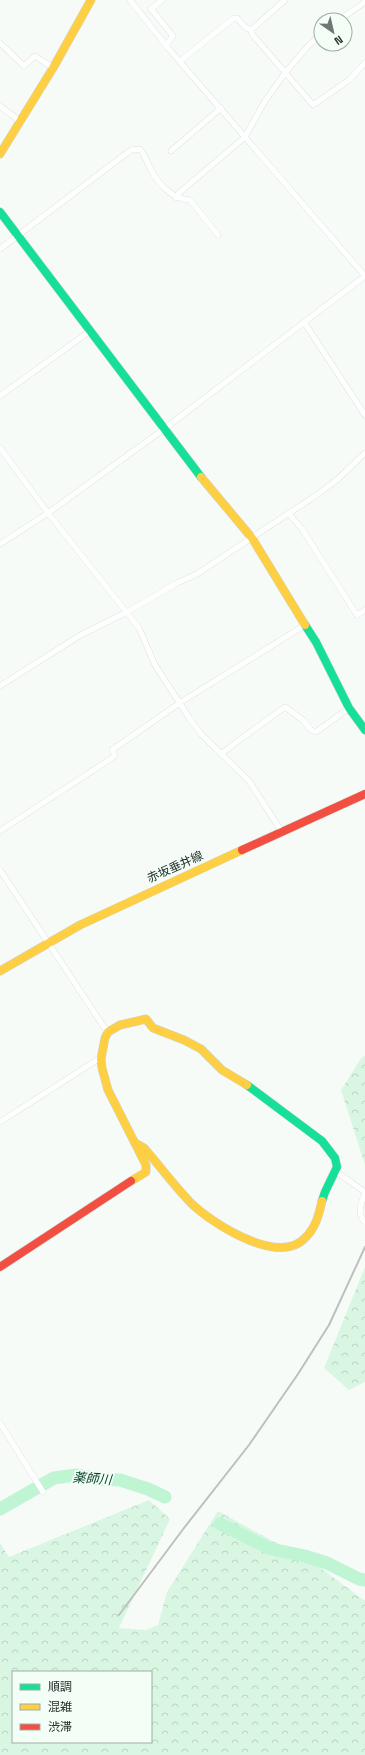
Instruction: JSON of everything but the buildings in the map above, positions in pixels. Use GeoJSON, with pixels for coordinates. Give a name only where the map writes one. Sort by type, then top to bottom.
{"type":"FeatureCollection","features":[{"type":"Feature","properties":{"kind":"street"},"geometry":{"type":"LineString","coordinates":[[0,154],[53,68],[91,0]]}},
{"type":"Feature","properties":{"kind":"street"},"geometry":{"type":"LineString","coordinates":[[0,544],[48,513],[164,429],[365,276],[244,137],[130,0]]}},
{"type":"Feature","properties":{"kind":"street"},"geometry":{"type":"LineString","coordinates":[[162,0],[151,8],[173,36],[166,45]]}},
{"type":"Feature","properties":{"kind":"street"},"geometry":{"type":"LineString","coordinates":[[251,30],[285,0]]}},
{"type":"Feature","properties":{"kind":"street"},"geometry":{"type":"LineString","coordinates":[[351,12],[365,2]]}},
{"type":"Feature","properties":{"kind":"street"},"geometry":{"type":"LineString","coordinates":[[180,61],[234,18],[237,18],[245,27],[251,30],[252,34],[313,105],[349,80],[365,64]]}},
{"type":"Feature","properties":{"kind":"street"},"geometry":{"type":"LineString","coordinates":[[176,198],[179,193],[244,137],[265,101],[285,72],[313,41]]}},
{"type":"Feature","properties":{"kind":"street"},"geometry":{"type":"LineString","coordinates":[[0,43],[24,66],[35,56],[53,68]]}},
{"type":"Feature","properties":{"kind":"street"},"geometry":{"type":"LineString","coordinates":[[0,106],[21,122]]}},
{"type":"Feature","properties":{"kind":"street"},"geometry":{"type":"LineString","coordinates":[[171,151],[221,108]]}},
{"type":"Feature","properties":{"kind":"street"},"geometry":{"type":"LineString","coordinates":[[0,249],[131,150],[140,149],[146,157],[150,168],[168,191],[176,198],[190,200],[218,235]]}},
{"type":"Feature","properties":{"kind":"street"},"geometry":{"type":"LineString","coordinates":[[0,212],[164,429],[219,500],[252,538],[316,642],[349,708],[365,730]]}},
{"type":"Feature","properties":{"kind":"street"},"geometry":{"type":"LineString","coordinates":[[304,322],[365,415]]}},
{"type":"Feature","properties":{"kind":"street"},"geometry":{"type":"LineString","coordinates":[[0,396],[90,330]]}},
{"type":"Feature","properties":{"kind":"street"},"geometry":{"type":"LineString","coordinates":[[0,448],[48,513],[127,612],[138,628],[156,665],[198,729],[249,781],[282,832]]}},
{"type":"Feature","properties":{"kind":"street"},"geometry":{"type":"LineString","coordinates":[[0,686],[79,636],[127,612],[177,583],[197,574],[289,514],[338,479],[365,453]]}},
{"type":"Feature","properties":{"kind":"street"},"geometry":{"type":"LineString","coordinates":[[289,514],[304,533],[357,615],[365,610]]}},
{"type":"Feature","properties":{"kind":"street"},"geometry":{"type":"LineString","coordinates":[[0,831],[115,756],[112,750],[181,702],[305,625]]}},
{"type":"Feature","properties":{"kind":"street"},"geometry":{"type":"LineString","coordinates":[[221,754],[285,707],[303,720],[311,730],[316,732],[349,708]]}},
{"type":"Feature","properties":{"kind":"street","name":"赤坂垂井線"},"geometry":{"type":"LineString","coordinates":[[0,971],[48,942],[80,925],[365,794]]}},
{"type":"Feature","properties":{"kind":"street"},"geometry":{"type":"LineString","coordinates":[[0,870],[108,1032]]}},
{"type":"Feature","properties":{"kind":"street"},"geometry":{"type":"LineString","coordinates":[[0,1267],[146,1172],[146,1163],[135,1143],[110,1094],[102,1072],[100,1058],[104,1040],[108,1032],[122,1025],[146,1019],[153,1028],[184,1040],[201,1049],[222,1070],[256,1091],[322,1141],[335,1158],[336,1171],[325,1192],[317,1221],[306,1238],[295,1244],[283,1247],[270,1246],[242,1238],[222,1228],[192,1204],[144,1148],[135,1143]]}},
{"type":"Feature","properties":{"kind":"street"},"geometry":{"type":"LineString","coordinates":[[0,1122],[100,1058]]}},
{"type":"Feature","properties":{"kind":"street"},"geometry":{"type":"LineString","coordinates":[[336,1171],[365,1192],[360,1207],[360,1213],[365,1222]]}},
{"type":"Feature","properties":{"kind":"street"},"geometry":{"type":"LineString","coordinates":[[0,1423],[43,1492]]}},
{"type":"Feature","properties":{"kind":"green space"},"geometry":{"type":"Polygon","coordinates":[[[365,1056],[365,1165],[341,1090],[362,1057],[365,1056]]]}},
{"type":"Feature","properties":{"kind":"green space"},"geometry":{"type":"Polygon","coordinates":[[[365,1267],[365,1382],[349,1390],[324,1368],[365,1267]]]}},
{"type":"Feature","properties":{"kind":"green space"},"geometry":{"type":"Polygon","coordinates":[[[149,1500],[170,1519],[119,1628],[146,1630],[158,1625],[167,1592],[218,1511],[318,1566],[365,1601],[365,1755],[0,1755],[0,1543],[9,1557],[149,1500]]]}},
{"type":"Feature","properties":{"kind":"waterway","name":"薬師川"},"geometry":{"type":"LineString","coordinates":[[0,1509],[54,1478],[76,1475],[98,1479],[120,1480],[148,1489],[165,1497]]}},
{"type":"Feature","properties":{"kind":"waterway","name":"薬師川"},"geometry":{"type":"LineString","coordinates":[[220,1524],[271,1549],[305,1556],[327,1563],[359,1579],[365,1580]]}},
{"type":"Feature","properties":{"kind":"railway"},"geometry":{"type":"LineString","coordinates":[[119,1615],[184,1528],[249,1445],[298,1374],[329,1325],[365,1247]]}},
{"type":"Feature","properties":{"kind":"traffic: fast"},"geometry":{"type":"LineString","coordinates":[[0,212],[201,477]]}},
{"type":"Feature","properties":{"kind":"traffic: fast"},"geometry":{"type":"LineString","coordinates":[[305,625],[316,642],[349,708],[365,730]]}},
{"type":"Feature","properties":{"kind":"traffic: fast"},"geometry":{"type":"LineString","coordinates":[[247,1085],[322,1141],[335,1158],[337,1167],[322,1201]]}},
{"type":"Feature","properties":{"kind":"traffic: slow"},"geometry":{"type":"LineString","coordinates":[[0,154],[53,68],[91,0]]}},
{"type":"Feature","properties":{"kind":"traffic: slow"},"geometry":{"type":"LineString","coordinates":[[201,477],[252,538],[305,625]]}},
{"type":"Feature","properties":{"kind":"traffic: slow"},"geometry":{"type":"LineString","coordinates":[[0,971],[80,925],[242,850]]}},
{"type":"Feature","properties":{"kind":"traffic: slow"},"geometry":{"type":"LineString","coordinates":[[131,1181],[146,1172],[146,1165],[108,1090],[101,1059],[105,1038],[108,1032],[120,1025],[146,1019],[153,1028],[184,1040],[201,1049],[222,1070],[247,1085]]}},
{"type":"Feature","properties":{"kind":"traffic: slow"},"geometry":{"type":"LineString","coordinates":[[135,1143],[144,1148],[192,1204],[202,1212],[230,1231],[264,1245],[280,1247],[294,1245],[306,1237],[315,1225],[322,1201]]}},
{"type":"Feature","properties":{"kind":"traffic: jam"},"geometry":{"type":"LineString","coordinates":[[242,850],[365,794]]}},
{"type":"Feature","properties":{"kind":"traffic: jam"},"geometry":{"type":"LineString","coordinates":[[0,1267],[131,1181]]}}]}
